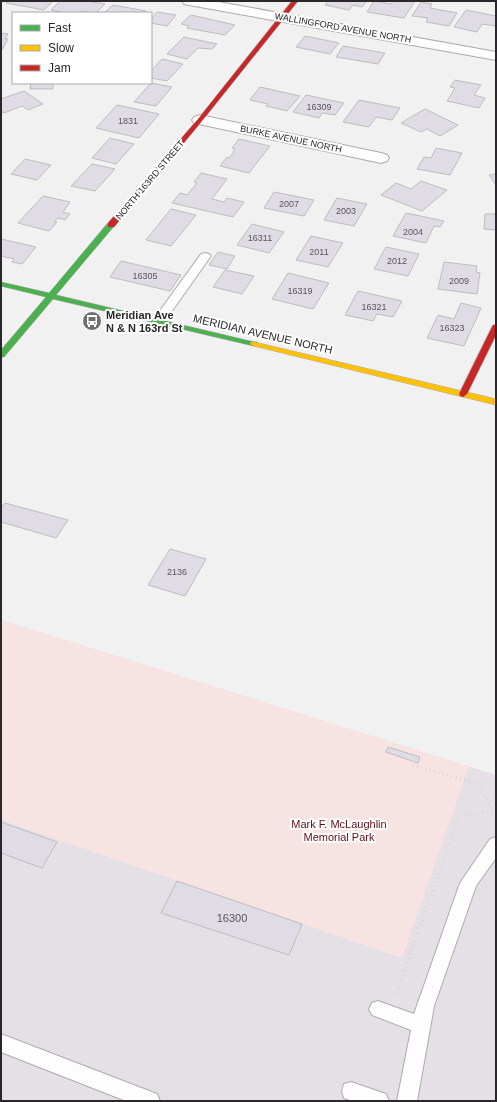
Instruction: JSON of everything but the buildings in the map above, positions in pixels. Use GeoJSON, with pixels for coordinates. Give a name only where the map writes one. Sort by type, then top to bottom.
{"type":"FeatureCollection","features":[{"type":"Feature","properties":{"kind":"street","name":"WALLINGFORD AVENUE NORTH"},"geometry":{"type":"LineString","coordinates":[[189,1],[496,56]]}},
{"type":"Feature","properties":{"kind":"street","name":"NORTH 163RD STREET"},"geometry":{"type":"LineString","coordinates":[[1,355],[52,297],[200,120],[295,1]]}},
{"type":"Feature","properties":{"kind":"street","name":"BURKE AVENUE NORTH"},"geometry":{"type":"LineString","coordinates":[[200,120],[382,158]]}},
{"type":"Feature","properties":{"kind":"street","name":"MERIDIAN AVENUE NORTH"},"geometry":{"type":"LineString","coordinates":[[1,284],[496,402]]}},
{"type":"Feature","properties":{"kind":"street"},"geometry":{"type":"LineString","coordinates":[[463,394],[496,327]]}},
{"type":"Feature","properties":{"kind":"lane"},"geometry":{"type":"LineString","coordinates":[[158,322],[205,256]]}},
{"type":"Feature","properties":{"kind":"lane"},"geometry":{"type":"LineString","coordinates":[[407,1101],[425,1006],[469,883],[496,844]]}},
{"type":"Feature","properties":{"kind":"lane"},"geometry":{"type":"LineString","coordinates":[[384,1012],[422,1025]]}},
{"type":"Feature","properties":{"kind":"lane"},"geometry":{"type":"LineString","coordinates":[[1,1043],[150,1101]]}},
{"type":"Feature","properties":{"kind":"lane"},"geometry":{"type":"LineString","coordinates":[[351,1091],[378,1101]]}},
{"type":"Feature","properties":{"kind":"path"},"geometry":{"type":"LineString","coordinates":[[384,1012],[411,953],[459,816],[495,810],[478,784],[412,765],[413,761]]}},
{"type":"Feature","properties":{"kind":"path"},"geometry":{"type":"LineString","coordinates":[[405,950],[411,953]]}},
{"type":"Feature","properties":{"kind":"shaded area"},"geometry":{"type":"Polygon","coordinates":[[[1,620],[496,775],[496,1101],[1,1101],[1,620]]]}},
{"type":"Feature","properties":{"kind":"green space","name":"Mark F. McLaughlin Memorial Park"},"geometry":{"type":"Polygon","coordinates":[[[1,620],[469,766],[402,958],[1,820],[1,620]]]}},
{"type":"Feature","properties":{"kind":"traffic: fast"},"geometry":{"type":"LineString","coordinates":[[1,355],[111,225]]}},
{"type":"Feature","properties":{"kind":"traffic: fast"},"geometry":{"type":"LineString","coordinates":[[1,284],[254,344]]}},
{"type":"Feature","properties":{"kind":"traffic: slow"},"geometry":{"type":"LineString","coordinates":[[254,344],[496,402]]}},
{"type":"Feature","properties":{"kind":"traffic: jam"},"geometry":{"type":"LineString","coordinates":[[111,225],[200,120],[295,1]]}},
{"type":"Feature","properties":{"kind":"traffic: jam"},"geometry":{"type":"LineString","coordinates":[[463,394],[496,327]]}},
{"type":"Feature","properties":{"kind":"place","name":"Meridian Ave N & N 163rd St"},"geometry":{"type":"Point","coordinates":[92,321]}}]}
